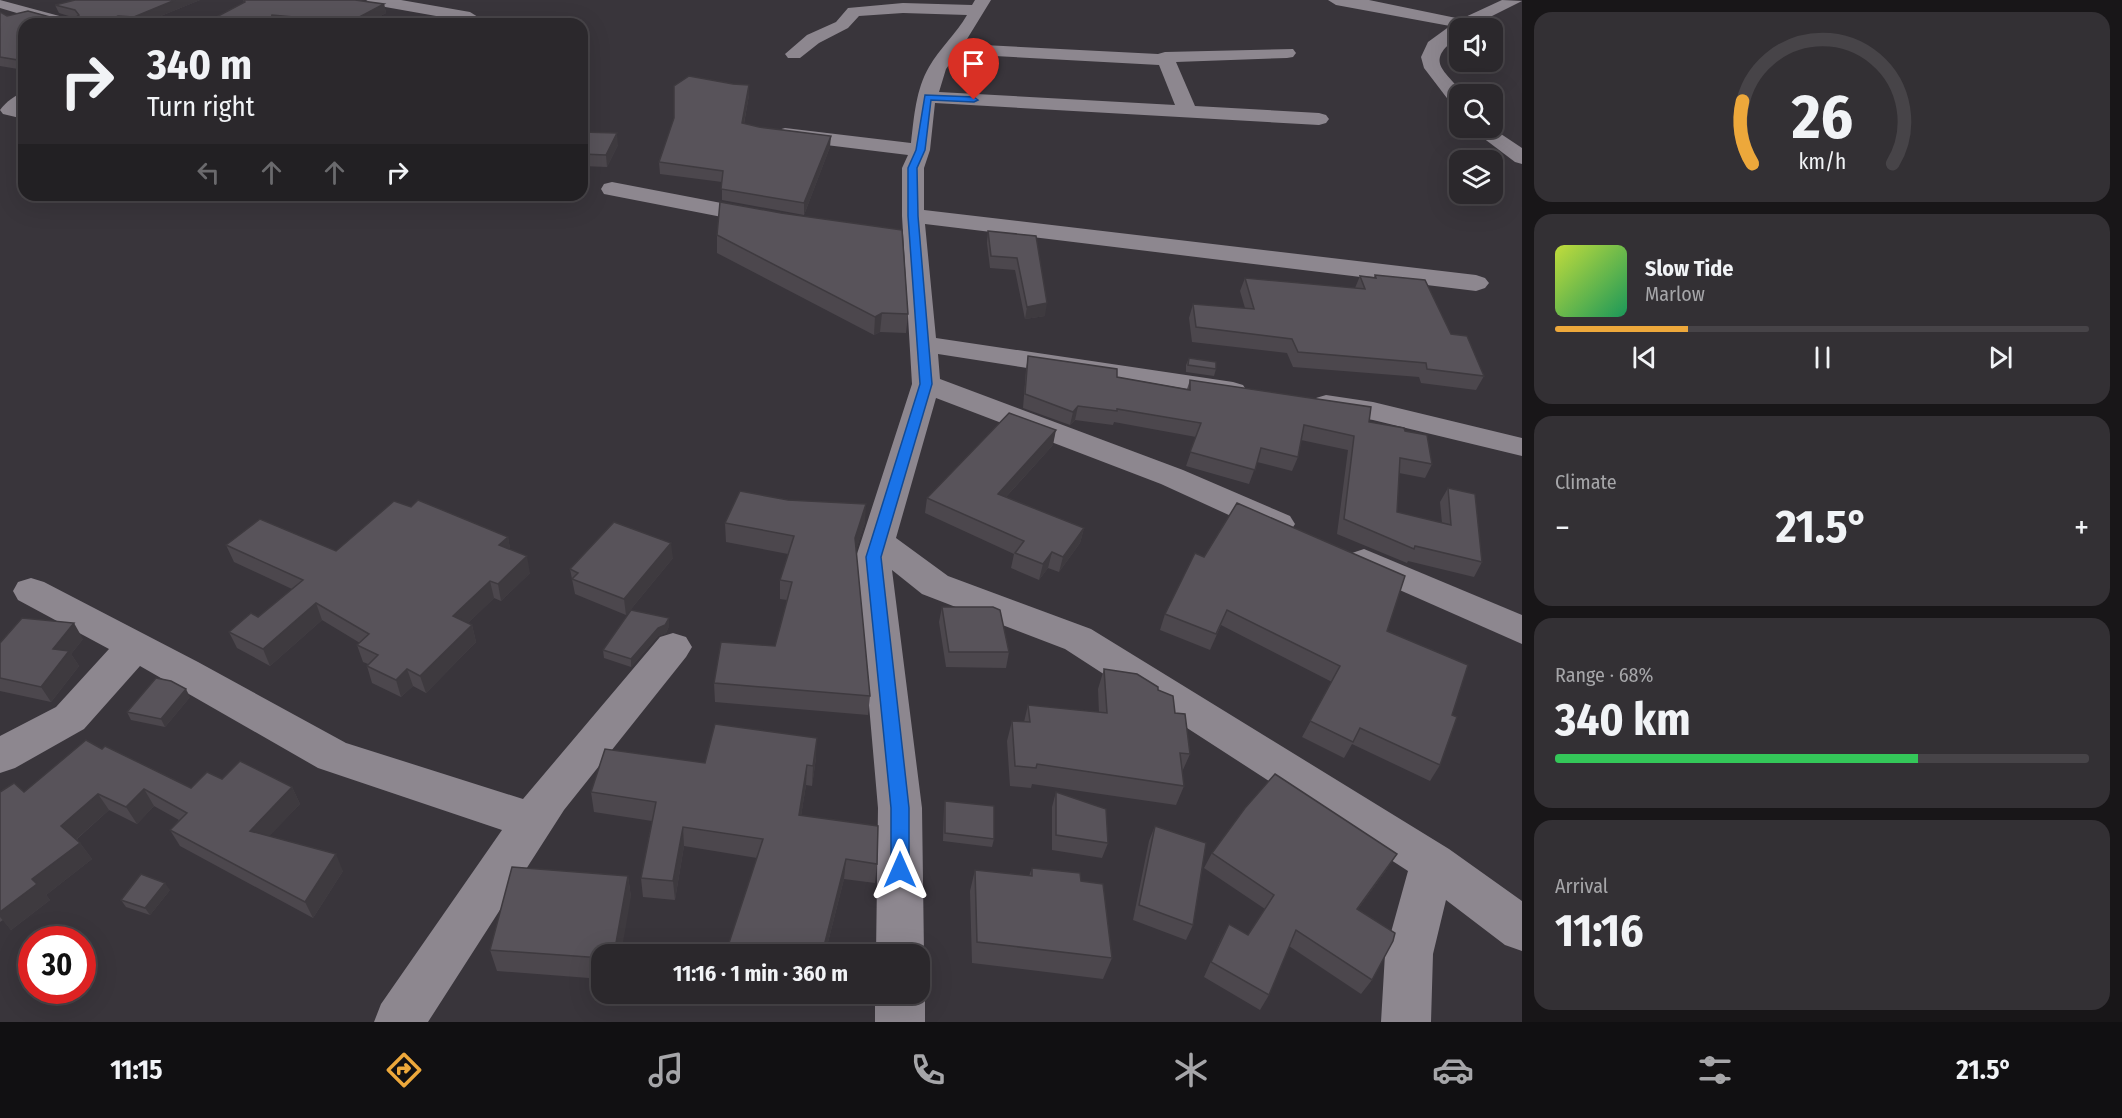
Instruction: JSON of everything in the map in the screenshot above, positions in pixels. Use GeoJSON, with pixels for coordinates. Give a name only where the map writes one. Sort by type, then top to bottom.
{"type":"FeatureCollection","features":[{"type":"Feature","properties":{"kind":"street"},"geometry":{"type":"LineString","coordinates":[[374,0],[470,17]]}},
{"type":"Feature","properties":{"kind":"street"},"geometry":{"type":"LineString","coordinates":[[1336,0],[1449,21]]}},
{"type":"Feature","properties":{"kind":"street"},"geometry":{"type":"LineString","coordinates":[[1476,18],[1515,0]]}},
{"type":"Feature","properties":{"kind":"street"},"geometry":{"type":"LineString","coordinates":[[0,3],[51,18]]}},
{"type":"Feature","properties":{"kind":"street"},"geometry":{"type":"LineString","coordinates":[[900,944],[900,808],[877,559],[926,384],[924,344],[907,232],[913,168],[920,150],[927,97],[937,68],[966,31],[980,5]]}},
{"type":"Feature","properties":{"kind":"street"},"geometry":{"type":"LineString","coordinates":[[794,54],[813,39],[842,25],[854,11],[980,5]]}},
{"type":"Feature","properties":{"kind":"street"},"geometry":{"type":"LineString","coordinates":[[1449,35],[1434,46],[1430,57],[1433,68],[1449,88]]}},
{"type":"Feature","properties":{"kind":"street"},"geometry":{"type":"LineString","coordinates":[[951,49],[1166,60]]}},
{"type":"Feature","properties":{"kind":"street"},"geometry":{"type":"LineString","coordinates":[[1166,60],[1165,57],[1287,53]]}},
{"type":"Feature","properties":{"kind":"street"},"geometry":{"type":"LineString","coordinates":[[1166,60],[1187,111]]}},
{"type":"Feature","properties":{"kind":"street"},"geometry":{"type":"LineString","coordinates":[[927,97],[1319,119]]}},
{"type":"Feature","properties":{"kind":"street"},"geometry":{"type":"LineString","coordinates":[[18,103],[10,110],[18,112]]}},
{"type":"Feature","properties":{"kind":"street"},"geometry":{"type":"LineString","coordinates":[[769,132],[920,150]]}},
{"type":"Feature","properties":{"kind":"street"},"geometry":{"type":"LineString","coordinates":[[1494,138],[1522,158]]}},
{"type":"Feature","properties":{"kind":"street"},"geometry":{"type":"LineString","coordinates":[[612,189],[781,221]]}},
{"type":"Feature","properties":{"kind":"street"},"geometry":{"type":"LineString","coordinates":[[907,232],[1476,283]]}},
{"type":"Feature","properties":{"kind":"street"},"geometry":{"type":"LineString","coordinates":[[924,344],[1260,394]]}},
{"type":"Feature","properties":{"kind":"street"},"geometry":{"type":"LineString","coordinates":[[926,384],[1172,477],[1301,534]]}},
{"type":"Feature","properties":{"kind":"street"},"geometry":{"type":"LineString","coordinates":[[1305,401],[1373,411],[1522,447]]}},
{"type":"Feature","properties":{"kind":"street"},"geometry":{"type":"LineString","coordinates":[[1334,548],[1522,630]]}},
{"type":"Feature","properties":{"kind":"street"},"geometry":{"type":"LineString","coordinates":[[877,559],[935,585],[1078,639],[1433,863],[1522,929]]}},
{"type":"Feature","properties":{"kind":"street"},"geometry":{"type":"LineString","coordinates":[[31,591],[333,756],[533,821]]}},
{"type":"Feature","properties":{"kind":"street"},"geometry":{"type":"LineString","coordinates":[[0,756],[70,718],[135,646]]}},
{"type":"Feature","properties":{"kind":"street"},"geometry":{"type":"LineString","coordinates":[[399,1022],[549,797],[673,647]]}},
{"type":"Feature","properties":{"kind":"street"},"geometry":{"type":"LineString","coordinates":[[1406,1022],[1409,954],[1433,863]]}},
{"type":"Feature","properties":{"kind":"street"},"geometry":{"type":"LineString","coordinates":[[900,1004],[900,1022]]}},
{"type":"Feature","properties":{"kind":"building"},"geometry":{"type":"Polygon","coordinates":[[[75,0],[175,0],[134,17],[18,18],[18,60],[0,57],[0,12],[7,16],[28,11],[50,17],[79,15],[75,10],[55,5],[75,0]]]}},
{"type":"Feature","properties":{"kind":"building"},"geometry":{"type":"Polygon","coordinates":[[[244,0],[355,0],[384,4],[358,18],[305,18],[272,15],[271,18],[214,18],[245,2],[244,0]]]}},
{"type":"Feature","properties":{"kind":"building"},"geometry":{"type":"Polygon","coordinates":[[[689,76],[749,85],[742,123],[831,136],[804,203],[721,189],[723,171],[659,162],[674,118],[674,86],[689,76]]]}},
{"type":"Feature","properties":{"kind":"building"},"geometry":{"type":"Polygon","coordinates":[[[588,132],[617,133],[606,155],[588,154],[588,132]]]}},
{"type":"Feature","properties":{"kind":"building"},"geometry":{"type":"Polygon","coordinates":[[[720,202],[902,230],[908,314],[882,313],[875,317],[717,235],[720,202]]]}},
{"type":"Feature","properties":{"kind":"building"},"geometry":{"type":"Polygon","coordinates":[[[988,231],[1036,236],[1047,303],[1027,307],[1017,258],[991,256],[988,231]]]}},
{"type":"Feature","properties":{"kind":"building"},"geometry":{"type":"Polygon","coordinates":[[[1375,275],[1425,280],[1451,334],[1467,336],[1484,376],[1427,369],[1426,363],[1298,352],[1292,339],[1196,327],[1193,304],[1254,309],[1245,278],[1365,289],[1360,276],[1376,278],[1375,275]]]}},
{"type":"Feature","properties":{"kind":"building"},"geometry":{"type":"Polygon","coordinates":[[[1028,356],[1117,369],[1117,377],[1190,390],[1190,380],[1371,407],[1369,422],[1404,428],[1405,431],[1427,435],[1432,464],[1400,458],[1397,512],[1451,525],[1448,488],[1475,494],[1482,562],[1415,546],[1414,549],[1344,519],[1354,436],[1304,425],[1298,457],[1261,448],[1255,470],[1190,452],[1201,423],[1117,409],[1117,411],[1078,406],[1073,412],[1025,394],[1028,356]]]}},
{"type":"Feature","properties":{"kind":"building"},"geometry":{"type":"Polygon","coordinates":[[[1189,358],[1216,362],[1216,369],[1188,365],[1189,358]]]}},
{"type":"Feature","properties":{"kind":"building"},"geometry":{"type":"Polygon","coordinates":[[[1009,413],[1056,430],[998,494],[1084,528],[1063,557],[1052,552],[1043,564],[1015,553],[1024,541],[927,498],[1009,413]]]}},
{"type":"Feature","properties":{"kind":"building"},"geometry":{"type":"Polygon","coordinates":[[[740,491],[788,500],[866,504],[855,538],[870,696],[714,683],[721,642],[775,646],[792,582],[780,580],[794,536],[725,523],[740,491]]]}},
{"type":"Feature","properties":{"kind":"building"},"geometry":{"type":"Polygon","coordinates":[[[418,500],[508,537],[499,545],[527,556],[498,584],[490,581],[453,616],[472,625],[420,676],[407,669],[396,680],[367,666],[378,655],[357,645],[369,634],[316,603],[263,649],[229,632],[251,613],[258,617],[303,580],[226,545],[260,519],[336,551],[394,501],[411,507],[418,500]]]}},
{"type":"Feature","properties":{"kind":"building"},"geometry":{"type":"Polygon","coordinates":[[[1237,503],[1405,576],[1387,631],[1468,665],[1452,715],[1457,717],[1440,765],[1360,728],[1353,742],[1310,721],[1340,666],[1227,610],[1216,634],[1165,614],[1195,553],[1204,557],[1237,503]]]}},
{"type":"Feature","properties":{"kind":"building"},"geometry":{"type":"Polygon","coordinates":[[[614,522],[671,543],[624,599],[572,579],[578,573],[570,569],[614,522]]]}},
{"type":"Feature","properties":{"kind":"building"},"geometry":{"type":"Polygon","coordinates":[[[942,607],[993,607],[1000,610],[1009,652],[949,652],[942,607]]]}},
{"type":"Feature","properties":{"kind":"building"},"geometry":{"type":"Polygon","coordinates":[[[631,610],[669,618],[665,625],[658,628],[631,659],[603,650],[631,610]]]}},
{"type":"Feature","properties":{"kind":"building"},"geometry":{"type":"Polygon","coordinates":[[[22,618],[74,623],[53,649],[69,651],[41,687],[0,678],[0,643],[22,618]]]}},
{"type":"Feature","properties":{"kind":"building"},"geometry":{"type":"Polygon","coordinates":[[[1104,669],[1137,674],[1158,687],[1158,690],[1173,696],[1175,713],[1185,714],[1190,754],[1180,753],[1184,786],[1037,764],[1036,768],[1015,766],[1012,721],[1030,722],[1028,705],[1107,713],[1104,669]]]}},
{"type":"Feature","properties":{"kind":"building"},"geometry":{"type":"Polygon","coordinates":[[[156,678],[171,681],[186,689],[161,719],[127,712],[156,678]]]}},
{"type":"Feature","properties":{"kind":"building"},"geometry":{"type":"Polygon","coordinates":[[[715,724],[817,738],[813,766],[807,765],[799,815],[878,826],[877,864],[846,859],[825,944],[729,944],[763,839],[683,827],[673,881],[641,878],[656,802],[591,792],[605,749],[705,763],[715,724]]]}},
{"type":"Feature","properties":{"kind":"building"},"geometry":{"type":"Polygon","coordinates":[[[86,740],[102,749],[105,746],[191,788],[207,772],[222,779],[240,761],[292,787],[250,831],[336,854],[305,902],[170,830],[187,813],[144,789],[126,807],[98,794],[61,826],[80,843],[32,879],[37,884],[0,912],[0,792],[14,783],[24,792],[86,740]]]}},
{"type":"Feature","properties":{"kind":"building"},"geometry":{"type":"Polygon","coordinates":[[[1275,774],[1397,854],[1357,909],[1395,933],[1372,980],[1296,930],[1269,995],[1211,962],[1229,924],[1248,935],[1274,895],[1212,853],[1245,808],[1275,774]]]}},
{"type":"Feature","properties":{"kind":"building"},"geometry":{"type":"Polygon","coordinates":[[[1056,792],[1106,809],[1108,843],[1056,835],[1056,792]]]}},
{"type":"Feature","properties":{"kind":"building"},"geometry":{"type":"Polygon","coordinates":[[[945,801],[994,806],[994,839],[945,833],[945,801]]]}},
{"type":"Feature","properties":{"kind":"building"},"geometry":{"type":"Polygon","coordinates":[[[1155,826],[1206,843],[1193,925],[1139,905],[1155,826]]]}},
{"type":"Feature","properties":{"kind":"building"},"geometry":{"type":"Polygon","coordinates":[[[512,867],[628,876],[616,944],[591,944],[591,957],[490,950],[512,867]]]}},
{"type":"Feature","properties":{"kind":"building"},"geometry":{"type":"Polygon","coordinates":[[[1032,868],[1080,873],[1081,881],[1103,884],[1112,958],[977,942],[975,870],[1032,876],[1032,868]]]}},
{"type":"Feature","properties":{"kind":"building"},"geometry":{"type":"Polygon","coordinates":[[[141,874],[165,883],[145,908],[121,900],[141,874]]]}},
{"type":"Feature","properties":{"kind":"route"},"geometry":{"type":"LineString","coordinates":[[900,870],[900,808],[873,557],[926,384],[913,216],[913,168],[920,150],[927,97],[974,100]]}}]}
